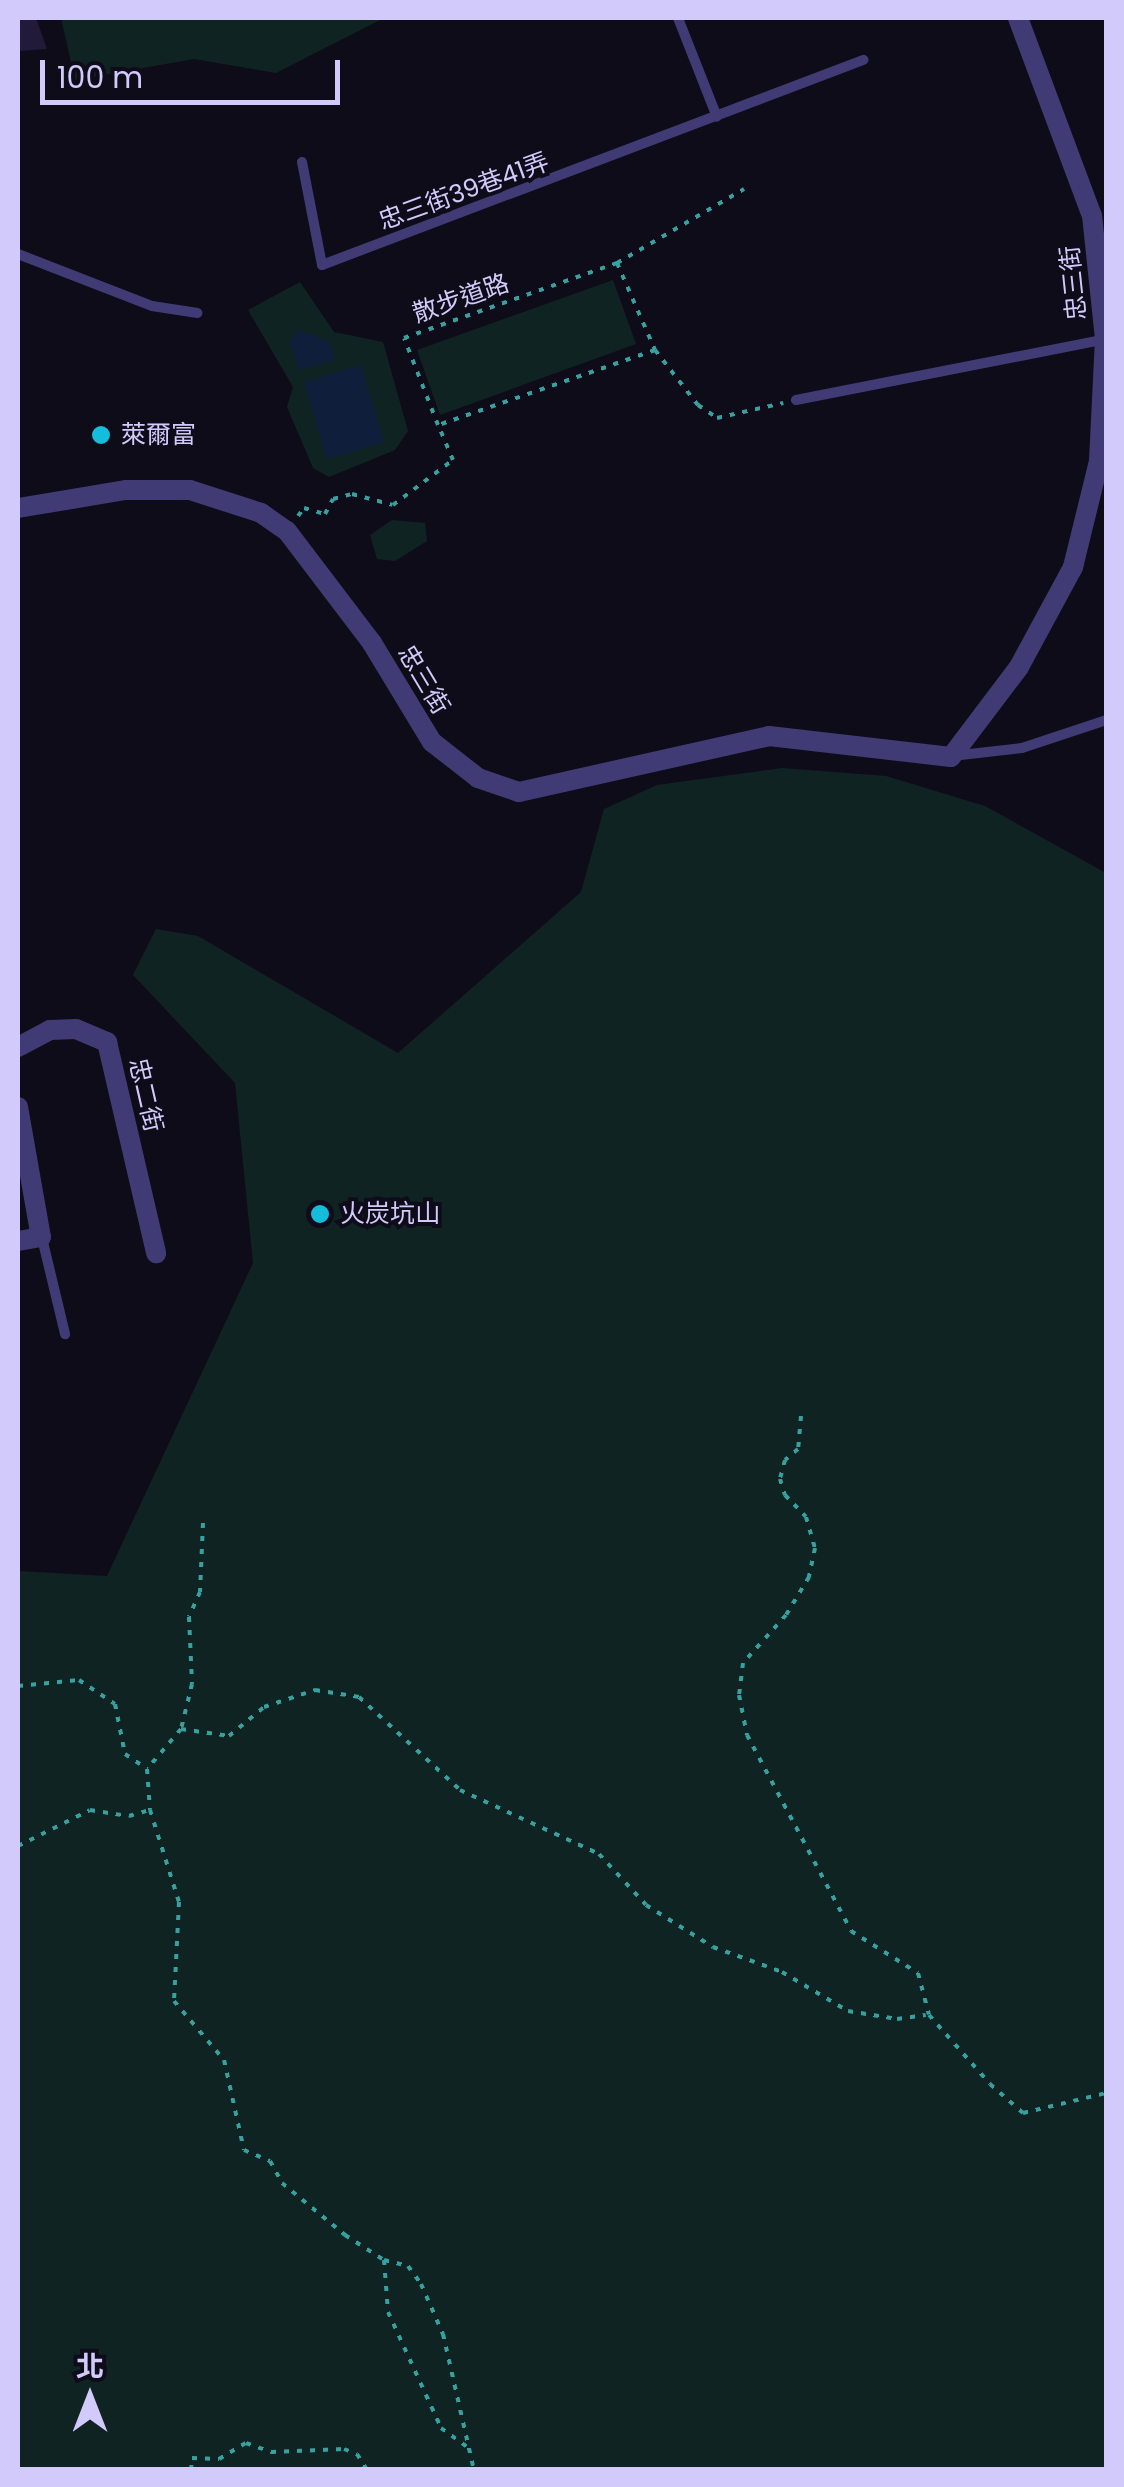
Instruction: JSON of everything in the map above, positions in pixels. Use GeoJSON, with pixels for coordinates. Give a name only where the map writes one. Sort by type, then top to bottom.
{"type":"FeatureCollection","features":[{"type":"Feature","properties":{"kind":"street","name":"忠三街"},"geometry":{"type":"LineString","coordinates":[[18,508],[126,490],[190,490],[240,502],[286,531],[372,643],[432,742],[478,778],[519,792],[575,784],[770,736],[951,756],[1019,668],[1073,567],[1100,460],[1106,339],[1092,216],[1018,18]]}},
{"type":"Feature","properties":{"kind":"street","name":"忠二街"},"geometry":{"type":"LineString","coordinates":[[18,1046],[50,1030],[76,1030],[107,1042],[156,1253]]}},
{"type":"Feature","properties":{"kind":"street"},"geometry":{"type":"LineString","coordinates":[[18,1107],[41,1237],[18,1241]]}},
{"type":"Feature","properties":{"kind":"lane"},"geometry":{"type":"LineString","coordinates":[[678,18],[716,117],[863,60]]}},
{"type":"Feature","properties":{"kind":"lane","name":"忠三街39巷41弄"},"geometry":{"type":"LineString","coordinates":[[302,162],[322,265],[716,117]]}},
{"type":"Feature","properties":{"kind":"lane"},"geometry":{"type":"LineString","coordinates":[[18,254],[152,306],[197,313]]}},
{"type":"Feature","properties":{"kind":"lane"},"geometry":{"type":"LineString","coordinates":[[796,400],[1106,339]]}},
{"type":"Feature","properties":{"kind":"lane","name":"忠三街"},"geometry":{"type":"LineString","coordinates":[[951,756],[1022,748],[1106,720]]}},
{"type":"Feature","properties":{"kind":"lane"},"geometry":{"type":"LineString","coordinates":[[41,1237],[65,1334]]}},
{"type":"Feature","properties":{"kind":"path","name":"散步道路"},"geometry":{"type":"LineString","coordinates":[[286,531],[304,508],[325,514],[333,499],[352,494],[393,505],[454,460],[404,338],[618,263],[744,189]]}},
{"type":"Feature","properties":{"kind":"path"},"geometry":{"type":"LineString","coordinates":[[618,263],[655,350],[698,405],[717,418],[796,400]]}},
{"type":"Feature","properties":{"kind":"path"},"geometry":{"type":"LineString","coordinates":[[438,424],[655,350]]}},
{"type":"Feature","properties":{"kind":"path"},"geometry":{"type":"LineString","coordinates":[[801,1416],[798,1449],[785,1460],[780,1479],[806,1517],[815,1548],[809,1577],[786,1615],[743,1663],[739,1695],[747,1736],[851,1931],[918,1974],[929,2015],[1023,2113],[1106,2094]]}},
{"type":"Feature","properties":{"kind":"path"},"geometry":{"type":"LineString","coordinates":[[203,1523],[200,1592],[189,1617],[192,1684],[181,1730],[148,1769],[150,1810],[179,1902],[174,2001],[224,2060],[244,2150],[270,2160],[282,2182],[384,2260],[408,2266],[420,2284],[443,2334],[474,2470]]}},
{"type":"Feature","properties":{"kind":"path"},"geometry":{"type":"LineString","coordinates":[[18,1686],[79,1680],[115,1704],[126,1754],[148,1769]]}},
{"type":"Feature","properties":{"kind":"path"},"geometry":{"type":"LineString","coordinates":[[181,1730],[230,1736],[264,1708],[314,1690],[359,1697],[460,1790],[599,1854],[646,1905],[713,1947],[782,1972],[848,2011],[897,2019],[929,2015]]}},
{"type":"Feature","properties":{"kind":"path"},"geometry":{"type":"LineString","coordinates":[[18,1846],[90,1810],[129,1816],[150,1810]]}},
{"type":"Feature","properties":{"kind":"path"},"geometry":{"type":"LineString","coordinates":[[384,2260],[388,2312],[441,2428],[469,2449]]}},
{"type":"Feature","properties":{"kind":"path"},"geometry":{"type":"LineString","coordinates":[[191,2470],[192,2458],[219,2459],[246,2443],[271,2452],[344,2449],[368,2470]]}},
{"type":"Feature","properties":{"kind":"path"},"geometry":{"type":"LineString","coordinates":[[380,2470],[412,2470]]}},
{"type":"Feature","properties":{"kind":"green space"},"geometry":{"type":"Polygon","coordinates":[[[61,18],[384,18],[276,73],[194,59],[75,80],[61,18]]]}},
{"type":"Feature","properties":{"kind":"green space"},"geometry":{"type":"Polygon","coordinates":[[[613,280],[636,344],[440,415],[417,350],[613,280]]]}},
{"type":"Feature","properties":{"kind":"green space"},"geometry":{"type":"Polygon","coordinates":[[[300,282],[334,332],[383,342],[408,431],[395,450],[329,477],[313,468],[287,407],[293,387],[248,310],[300,282]]]}},
{"type":"Feature","properties":{"kind":"green space"},"geometry":{"type":"Polygon","coordinates":[[[392,520],[425,523],[427,541],[395,561],[377,559],[370,535],[392,520]]]}},
{"type":"Feature","properties":{"kind":"green space"},"geometry":{"type":"Polygon","coordinates":[[[782,768],[886,776],[985,806],[1106,873],[1106,2469],[18,2469],[18,1571],[107,1576],[253,1263],[235,1083],[133,975],[156,929],[198,936],[398,1053],[581,892],[604,809],[657,785],[782,768]]]}},
{"type":"Feature","properties":{"kind":"water"},"geometry":{"type":"Polygon","coordinates":[[[299,330],[330,342],[335,360],[299,370],[290,341],[299,330]]]}},
{"type":"Feature","properties":{"kind":"water"},"geometry":{"type":"Polygon","coordinates":[[[361,365],[384,442],[327,459],[304,382],[361,365]]]}},
{"type":"Feature","properties":{"kind":"building"},"geometry":{"type":"Polygon","coordinates":[[[18,18],[36,18],[47,49],[18,51],[18,18]]]}},
{"type":"Feature","properties":{"kind":"place","name":"萊爾富"},"geometry":{"type":"Point","coordinates":[101,435]}},
{"type":"Feature","properties":{"kind":"place","name":"火炭坑山"},"geometry":{"type":"Point","coordinates":[320,1214]}}]}
